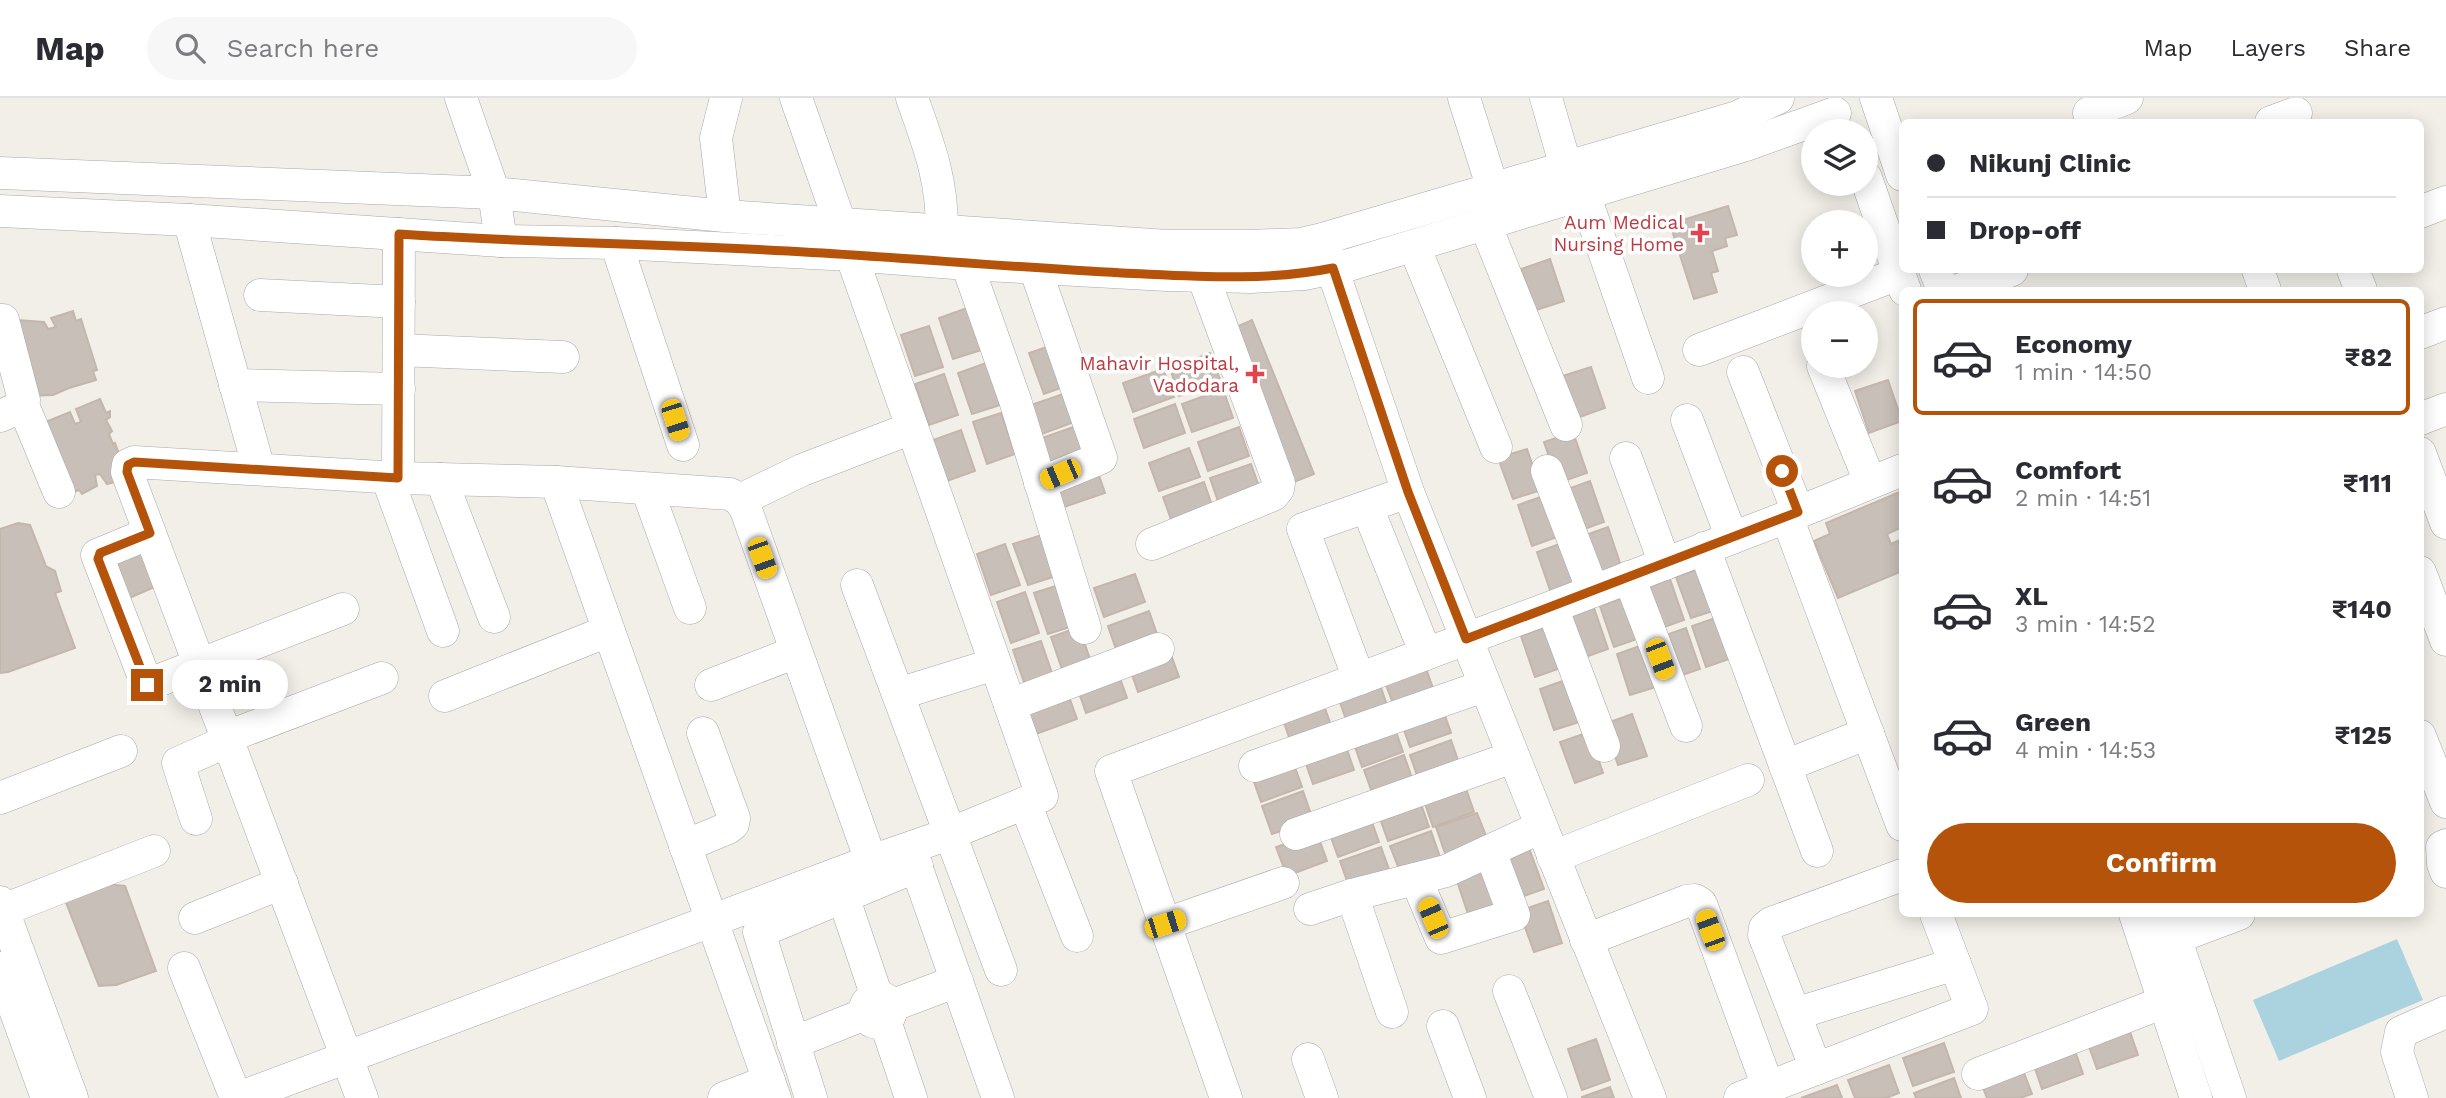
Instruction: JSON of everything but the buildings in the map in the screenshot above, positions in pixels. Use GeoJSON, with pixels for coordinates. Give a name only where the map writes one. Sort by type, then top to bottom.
{"type":"FeatureCollection","features":[{"type":"Feature","properties":{"kind":"street"},"geometry":{"type":"LineString","coordinates":[[461,98],[494,193],[500,241]]}},
{"type":"Feature","properties":{"kind":"street"},"geometry":{"type":"LineString","coordinates":[[725,216],[716,138],[726,98]]}},
{"type":"Feature","properties":{"kind":"street"},"geometry":{"type":"LineString","coordinates":[[796,98],[1042,796],[949,834],[844,896],[759,932],[811,1098]]}},
{"type":"Feature","properties":{"kind":"street"},"geometry":{"type":"LineString","coordinates":[[912,98],[939,178],[942,230]]}},
{"type":"Feature","properties":{"kind":"street"},"geometry":{"type":"LineString","coordinates":[[1464,98],[1493,189]]}},
{"type":"Feature","properties":{"kind":"street"},"geometry":{"type":"LineString","coordinates":[[1546,98],[1566,167]]}},
{"type":"Feature","properties":{"kind":"street"},"geometry":{"type":"LineString","coordinates":[[0,173],[494,193],[725,216],[1168,246],[1301,244],[1737,117],[1778,98]]}},
{"type":"Feature","properties":{"kind":"street"},"geometry":{"type":"LineString","coordinates":[[0,211],[189,220],[500,241],[617,243],[1035,268],[1251,277],[1304,274],[1414,246],[1837,115],[1863,111],[1875,98],[1899,166]]}},
{"type":"Feature","properties":{"kind":"street"},"geometry":{"type":"LineString","coordinates":[[2089,113],[2127,98]]}},
{"type":"Feature","properties":{"kind":"street"},"geometry":{"type":"LineString","coordinates":[[1584,194],[1648,378]]}},
{"type":"Feature","properties":{"kind":"street"},"geometry":{"type":"LineString","coordinates":[[1699,350],[1902,282],[1872,196]]}},
{"type":"Feature","properties":{"kind":"street"},"geometry":{"type":"LineString","coordinates":[[2424,210],[2446,202]]}},
{"type":"Feature","properties":{"kind":"street"},"geometry":{"type":"LineString","coordinates":[[189,220],[259,469]]}},
{"type":"Feature","properties":{"kind":"street"},"geometry":{"type":"LineString","coordinates":[[1485,224],[1566,425]]}},
{"type":"Feature","properties":{"kind":"street"},"geometry":{"type":"LineString","coordinates":[[399,234],[399,389],[393,478],[443,631]]}},
{"type":"Feature","properties":{"kind":"street"},"geometry":{"type":"LineString","coordinates":[[1322,239],[1408,492],[1650,1098]]}},
{"type":"Feature","properties":{"kind":"street"},"geometry":{"type":"LineString","coordinates":[[617,243],[683,445]]}},
{"type":"Feature","properties":{"kind":"street"},"geometry":{"type":"LineString","coordinates":[[1414,246],[1496,446]]}},
{"type":"Feature","properties":{"kind":"street"},"geometry":{"type":"LineString","coordinates":[[967,264],[1015,400],[1085,628]]}},
{"type":"Feature","properties":{"kind":"street"},"geometry":{"type":"LineString","coordinates":[[1035,268],[1101,458],[1040,483]]}},
{"type":"Feature","properties":{"kind":"street"},"geometry":{"type":"LineString","coordinates":[[1967,287],[2004,273]]}},
{"type":"Feature","properties":{"kind":"street"},"geometry":{"type":"LineString","coordinates":[[1152,544],[1272,495],[1278,489],[1279,483],[1203,276]]}},
{"type":"Feature","properties":{"kind":"street"},"geometry":{"type":"LineString","coordinates":[[260,295],[399,302]]}},
{"type":"Feature","properties":{"kind":"street"},"geometry":{"type":"LineString","coordinates":[[0,320],[3,320],[24,400],[11,410],[60,492]]}},
{"type":"Feature","properties":{"kind":"street"},"geometry":{"type":"LineString","coordinates":[[2424,331],[2446,323]]}},
{"type":"Feature","properties":{"kind":"street"},"geometry":{"type":"LineString","coordinates":[[399,350],[563,357]]}},
{"type":"Feature","properties":{"kind":"street"},"geometry":{"type":"LineString","coordinates":[[1743,372],[1899,817]]}},
{"type":"Feature","properties":{"kind":"street"},"geometry":{"type":"LineString","coordinates":[[1828,378],[1870,482]]}},
{"type":"Feature","properties":{"kind":"street"},"geometry":{"type":"LineString","coordinates":[[235,385],[399,389]]}},
{"type":"Feature","properties":{"kind":"street"},"geometry":{"type":"LineString","coordinates":[[2424,417],[2446,409]]}},
{"type":"Feature","properties":{"kind":"street"},"geometry":{"type":"LineString","coordinates":[[1687,420],[1718,543],[1785,766],[1817,851]]}},
{"type":"Feature","properties":{"kind":"street"},"geometry":{"type":"LineString","coordinates":[[740,500],[802,470],[912,428]]}},
{"type":"Feature","properties":{"kind":"street"},"geometry":{"type":"LineString","coordinates":[[1626,458],[1665,564]]}},
{"type":"Feature","properties":{"kind":"street"},"geometry":{"type":"LineString","coordinates":[[362,1098],[127,472],[128,465],[134,462],[393,478],[556,482],[730,494],[740,500],[871,861]]}},
{"type":"Feature","properties":{"kind":"street"},"geometry":{"type":"LineString","coordinates":[[2424,464],[2446,523]]}},
{"type":"Feature","properties":{"kind":"street"},"geometry":{"type":"LineString","coordinates":[[1547,471],[1593,591]]}},
{"type":"Feature","properties":{"kind":"street"},"geometry":{"type":"LineString","coordinates":[[1226,1098],[1111,771],[1665,564],[1899,471]]}},
{"type":"Feature","properties":{"kind":"street"},"geometry":{"type":"LineString","coordinates":[[441,479],[494,618]]}},
{"type":"Feature","properties":{"kind":"street"},"geometry":{"type":"LineString","coordinates":[[556,482],[772,1089],[724,1098]]}},
{"type":"Feature","properties":{"kind":"street"},"geometry":{"type":"LineString","coordinates":[[648,489],[690,608]]}},
{"type":"Feature","properties":{"kind":"street"},"geometry":{"type":"LineString","coordinates":[[1359,679],[1303,529],[1408,492]]}},
{"type":"Feature","properties":{"kind":"street"},"geometry":{"type":"LineString","coordinates":[[1367,507],[1426,654]]}},
{"type":"Feature","properties":{"kind":"street"},"geometry":{"type":"LineString","coordinates":[[150,533],[97,555],[147,685],[343,610]]}},
{"type":"Feature","properties":{"kind":"street"},"geometry":{"type":"LineString","coordinates":[[1629,577],[1686,726]]}},
{"type":"Feature","properties":{"kind":"street"},"geometry":{"type":"LineString","coordinates":[[2424,583],[2446,641],[2424,649]]}},
{"type":"Feature","properties":{"kind":"street"},"geometry":{"type":"LineString","coordinates":[[857,584],[1001,970]]}},
{"type":"Feature","properties":{"kind":"street"},"geometry":{"type":"LineString","coordinates":[[1552,607],[1604,746]]}},
{"type":"Feature","properties":{"kind":"street"},"geometry":{"type":"LineString","coordinates":[[445,696],[608,631]]}},
{"type":"Feature","properties":{"kind":"street"},"geometry":{"type":"LineString","coordinates":[[1010,705],[1158,649]]}},
{"type":"Feature","properties":{"kind":"street"},"geometry":{"type":"LineString","coordinates":[[711,685],[796,652]]}},
{"type":"Feature","properties":{"kind":"street"},"geometry":{"type":"LineString","coordinates":[[898,694],[995,664]]}},
{"type":"Feature","properties":{"kind":"street"},"geometry":{"type":"LineString","coordinates":[[196,819],[178,762],[228,739],[382,678]]}},
{"type":"Feature","properties":{"kind":"street"},"geometry":{"type":"LineString","coordinates":[[1255,766],[1484,686]]}},
{"type":"Feature","properties":{"kind":"street"},"geometry":{"type":"LineString","coordinates":[[685,846],[728,828],[733,824],[734,818],[703,733]]}},
{"type":"Feature","properties":{"kind":"street"},"geometry":{"type":"LineString","coordinates":[[1785,766],[1868,733]]}},
{"type":"Feature","properties":{"kind":"street"},"geometry":{"type":"LineString","coordinates":[[2424,746],[2446,802]]}},
{"type":"Feature","properties":{"kind":"street"},"geometry":{"type":"LineString","coordinates":[[0,798],[121,751]]}},
{"type":"Feature","properties":{"kind":"street"},"geometry":{"type":"LineString","coordinates":[[1296,834],[1513,757]]}},
{"type":"Feature","properties":{"kind":"street"},"geometry":{"type":"LineString","coordinates":[[1553,857],[1748,779]]}},
{"type":"Feature","properties":{"kind":"street"},"geometry":{"type":"LineString","coordinates":[[1025,803],[1077,936]]}},
{"type":"Feature","properties":{"kind":"street"},"geometry":{"type":"LineString","coordinates":[[1310,909],[1352,895],[1446,871],[1541,827]]}},
{"type":"Feature","properties":{"kind":"street"},"geometry":{"type":"LineString","coordinates":[[2446,845],[2442,847],[2446,872]]}},
{"type":"Feature","properties":{"kind":"street"},"geometry":{"type":"LineString","coordinates":[[72,1098],[1,906],[154,851]]}},
{"type":"Feature","properties":{"kind":"street"},"geometry":{"type":"LineString","coordinates":[[1416,879],[1441,938],[1514,915],[1490,851]]}},
{"type":"Feature","properties":{"kind":"street"},"geometry":{"type":"LineString","coordinates":[[184,968],[253,1096],[871,861],[914,857]]}},
{"type":"Feature","properties":{"kind":"street"},"geometry":{"type":"LineString","coordinates":[[914,857],[998,1098]]}},
{"type":"Feature","properties":{"kind":"street"},"geometry":{"type":"LineString","coordinates":[[1816,1069],[1764,934],[1765,928],[1771,923],[1899,877]]}},
{"type":"Feature","properties":{"kind":"street"},"geometry":{"type":"LineString","coordinates":[[195,918],[282,883]]}},
{"type":"Feature","properties":{"kind":"street"},"geometry":{"type":"LineString","coordinates":[[1165,924],[1283,883]]}},
{"type":"Feature","properties":{"kind":"street"},"geometry":{"type":"LineString","coordinates":[[1352,895],[1392,1012]]}},
{"type":"Feature","properties":{"kind":"street"},"geometry":{"type":"LineString","coordinates":[[844,896],[911,1098]]}},
{"type":"Feature","properties":{"kind":"street"},"geometry":{"type":"LineString","coordinates":[[1586,940],[1687,901],[1695,900],[1700,904],[1754,1093],[1972,1009],[1937,917]]}},
{"type":"Feature","properties":{"kind":"street"},"geometry":{"type":"LineString","coordinates":[[2136,917],[2196,1098]]}},
{"type":"Feature","properties":{"kind":"street"},"geometry":{"type":"LineString","coordinates":[[2222,917],[2171,926],[2229,1098]]}},
{"type":"Feature","properties":{"kind":"street"},"geometry":{"type":"LineString","coordinates":[[1795,1014],[1955,964]]}},
{"type":"Feature","properties":{"kind":"street"},"geometry":{"type":"LineString","coordinates":[[0,968],[47,1098]]}},
{"type":"Feature","properties":{"kind":"street"},"geometry":{"type":"LineString","coordinates":[[793,1043],[957,981]]}},
{"type":"Feature","properties":{"kind":"street"},"geometry":{"type":"LineString","coordinates":[[1509,991],[1551,1098]]}},
{"type":"Feature","properties":{"kind":"street"},"geometry":{"type":"LineString","coordinates":[[1978,1074],[2164,1002]]}},
{"type":"Feature","properties":{"kind":"street"},"geometry":{"type":"LineString","coordinates":[[2412,1098],[2397,1052],[2401,1032],[2446,1012]]}},
{"type":"Feature","properties":{"kind":"street"},"geometry":{"type":"LineString","coordinates":[[1443,1026],[1470,1098]]}},
{"type":"Feature","properties":{"kind":"street"},"geometry":{"type":"LineString","coordinates":[[1308,1059],[1322,1098]]}},
{"type":"Feature","properties":{"kind":"water"},"geometry":{"type":"Polygon","coordinates":[[[2397,939],[2423,1000],[2279,1061],[2253,1000],[2397,939]]]}},
{"type":"Feature","properties":{"kind":"place","name":"Aum Medical Nursing Home"},"geometry":{"type":"Point","coordinates":[1700,233]}},
{"type":"Feature","properties":{"kind":"place","name":"Mahavir Hospital, Vadodara"},"geometry":{"type":"Point","coordinates":[1255,374]}},
{"type":"Feature","properties":{"kind":"route"},"geometry":{"type":"LineString","coordinates":[[147,685],[97,555],[150,533],[127,472],[128,465],[134,462],[398,478],[399,234],[500,241],[617,243],[851,255],[1167,275],[1251,277],[1304,274],[1333,268],[1408,492],[1466,639],[1798,512],[1782,471]]}}]}
